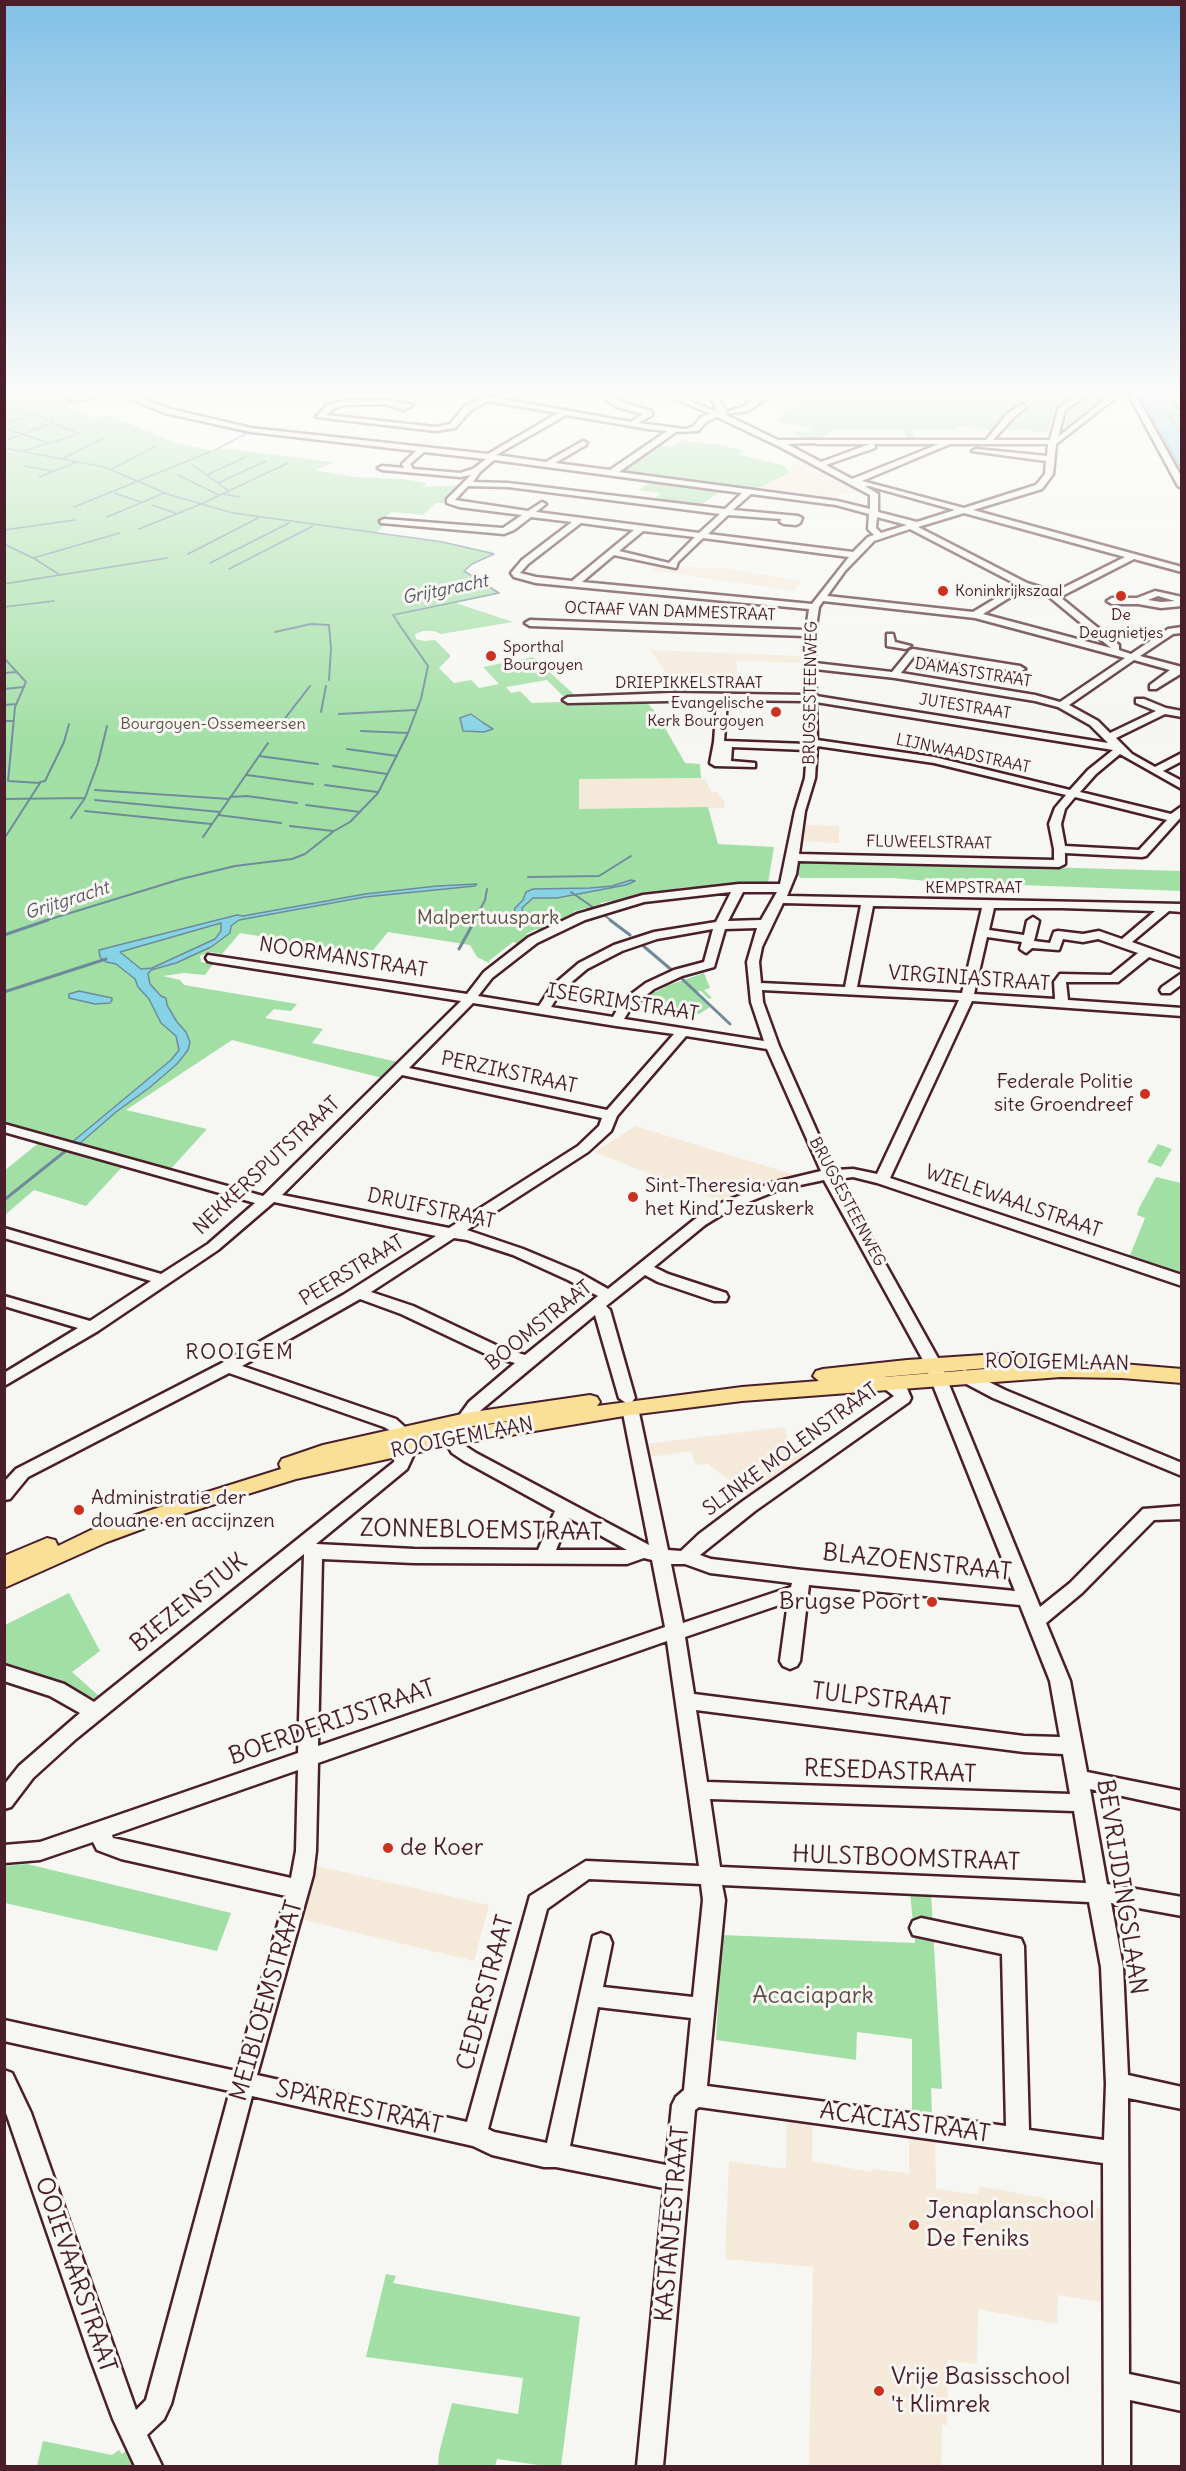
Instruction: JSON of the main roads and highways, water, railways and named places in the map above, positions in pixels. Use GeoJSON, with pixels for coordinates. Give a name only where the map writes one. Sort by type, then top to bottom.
{"type":"FeatureCollection","features":[{"type":"Feature","properties":{"kind":"main road","name":"ROOIGEMLAAN"},"geometry":{"type":"LineString","coordinates":[[4,1580],[99,1536],[176,1509],[466,1420],[936,1371],[1082,1359],[1182,1367]]}},
{"type":"Feature","properties":{"kind":"main road","name":"ROOIGEMLAAN"},"geometry":{"type":"LineString","coordinates":[[4,1565],[92,1527],[323,1452],[402,1441],[452,1438],[628,1403],[884,1382],[936,1371],[965,1376],[1061,1370],[1122,1371],[1182,1376]]}},
{"type":"Feature","properties":{"kind":"water"},"geometry":{"type":"Polygon","coordinates":[[[471,714],[493,729],[484,732],[463,731],[460,718],[471,714]]]}},
{"type":"Feature","properties":{"kind":"water"},"geometry":{"type":"Polygon","coordinates":[[[631,880],[635,881],[626,885],[557,898],[533,898],[522,908],[523,915],[520,917],[514,914],[515,908],[523,900],[526,892],[533,889],[612,886],[631,880]]]}},
{"type":"Feature","properties":{"kind":"water"},"geometry":{"type":"Polygon","coordinates":[[[477,884],[365,897],[239,920],[231,926],[230,933],[211,947],[176,963],[151,970],[148,974],[150,984],[166,998],[167,1005],[177,1022],[186,1032],[190,1042],[188,1050],[177,1064],[78,1145],[71,1143],[171,1060],[179,1050],[176,1036],[161,1023],[149,999],[138,987],[135,979],[116,964],[106,962],[100,957],[99,950],[237,915],[243,916],[365,894],[477,884]],[[221,923],[120,952],[141,969],[152,968],[215,939],[221,931],[221,923]]]}},
{"type":"Feature","properties":{"kind":"water"},"geometry":{"type":"Polygon","coordinates":[[[79,991],[112,998],[112,1000],[110,1003],[95,1004],[69,998],[69,994],[79,991]]]}},
{"type":"Feature","properties":{"kind":"waterway"},"geometry":{"type":"LineString","coordinates":[[107,517],[123,510]]}},
{"type":"Feature","properties":{"kind":"waterway"},"geometry":{"type":"LineString","coordinates":[[167,510],[175,513]]}},
{"type":"Feature","properties":{"kind":"waterway"},"geometry":{"type":"LineString","coordinates":[[139,529],[185,510]]}},
{"type":"Feature","properties":{"kind":"waterway","name":"Grijtgracht"},"geometry":{"type":"LineString","coordinates":[[224,510],[443,542],[494,554],[472,564],[464,571],[499,593],[393,615],[399,624]]}},
{"type":"Feature","properties":{"kind":"waterway"},"geometry":{"type":"LineString","coordinates":[[188,554],[258,518]]}},
{"type":"Feature","properties":{"kind":"waterway"},"geometry":{"type":"LineString","coordinates":[[4,530],[75,520]]}},
{"type":"Feature","properties":{"kind":"waterway"},"geometry":{"type":"LineString","coordinates":[[210,563],[289,523]]}},
{"type":"Feature","properties":{"kind":"waterway"},"geometry":{"type":"LineString","coordinates":[[229,569],[313,526]]}},
{"type":"Feature","properties":{"kind":"waterway"},"geometry":{"type":"LineString","coordinates":[[33,558],[120,533]]}},
{"type":"Feature","properties":{"kind":"waterway"},"geometry":{"type":"LineString","coordinates":[[4,544],[35,559],[60,575]]}},
{"type":"Feature","properties":{"kind":"waterway"},"geometry":{"type":"LineString","coordinates":[[60,575],[167,558]]}},
{"type":"Feature","properties":{"kind":"waterway"},"geometry":{"type":"LineString","coordinates":[[4,584],[60,575]]}},
{"type":"Feature","properties":{"kind":"waterway"},"geometry":{"type":"LineString","coordinates":[[4,607],[54,601]]}},
{"type":"Feature","properties":{"kind":"waterway","name":"Grijtgracht"},"geometry":{"type":"LineString","coordinates":[[398,623],[428,666],[421,699],[408,733]]}},
{"type":"Feature","properties":{"kind":"waterway"},"geometry":{"type":"LineString","coordinates":[[275,632],[311,624],[329,625],[331,648],[329,680]]}},
{"type":"Feature","properties":{"kind":"waterway"},"geometry":{"type":"LineString","coordinates":[[4,658],[17,672]]}},
{"type":"Feature","properties":{"kind":"waterway"},"geometry":{"type":"LineString","coordinates":[[4,673],[17,672]]}},
{"type":"Feature","properties":{"kind":"waterway"},"geometry":{"type":"LineString","coordinates":[[17,672],[26,682],[24,687]]}},
{"type":"Feature","properties":{"kind":"waterway"},"geometry":{"type":"LineString","coordinates":[[276,730],[310,686]]}},
{"type":"Feature","properties":{"kind":"waterway"},"geometry":{"type":"LineString","coordinates":[[321,712],[326,686]]}},
{"type":"Feature","properties":{"kind":"waterway"},"geometry":{"type":"LineString","coordinates":[[4,689],[24,687]]}},
{"type":"Feature","properties":{"kind":"waterway"},"geometry":{"type":"LineString","coordinates":[[14,721],[15,707],[24,687]]}},
{"type":"Feature","properties":{"kind":"waterway"},"geometry":{"type":"LineString","coordinates":[[4,705],[16,704]]}},
{"type":"Feature","properties":{"kind":"waterway"},"geometry":{"type":"LineString","coordinates":[[339,714],[415,710]]}},
{"type":"Feature","properties":{"kind":"waterway"},"geometry":{"type":"LineString","coordinates":[[4,721],[14,721]]}},
{"type":"Feature","properties":{"kind":"waterway"},"geometry":{"type":"LineString","coordinates":[[14,721],[8,781],[40,783],[30,799]]}},
{"type":"Feature","properties":{"kind":"waterway"},"geometry":{"type":"LineString","coordinates":[[40,782],[45,781],[64,742],[69,724]]}},
{"type":"Feature","properties":{"kind":"waterway"},"geometry":{"type":"LineString","coordinates":[[85,798],[98,763],[107,726]]}},
{"type":"Feature","properties":{"kind":"waterway"},"geometry":{"type":"LineString","coordinates":[[361,731],[408,733]]}},
{"type":"Feature","properties":{"kind":"waterway","name":"Grijtgracht"},"geometry":{"type":"LineString","coordinates":[[397,756],[408,733]]}},
{"type":"Feature","properties":{"kind":"waterway"},"geometry":{"type":"LineString","coordinates":[[259,756],[268,743]]}},
{"type":"Feature","properties":{"kind":"waterway"},"geometry":{"type":"LineString","coordinates":[[347,749],[397,756]]}},
{"type":"Feature","properties":{"kind":"waterway"},"geometry":{"type":"LineString","coordinates":[[231,797],[259,756]]}},
{"type":"Feature","properties":{"kind":"waterway"},"geometry":{"type":"LineString","coordinates":[[259,756],[318,764]]}},
{"type":"Feature","properties":{"kind":"waterway","name":"Grijtgracht"},"geometry":{"type":"LineString","coordinates":[[360,812],[378,793],[397,756]]}},
{"type":"Feature","properties":{"kind":"waterway"},"geometry":{"type":"LineString","coordinates":[[333,766],[387,774]]}},
{"type":"Feature","properties":{"kind":"waterway"},"geometry":{"type":"LineString","coordinates":[[247,775],[313,784]]}},
{"type":"Feature","properties":{"kind":"waterway"},"geometry":{"type":"LineString","coordinates":[[325,785],[377,792]]}},
{"type":"Feature","properties":{"kind":"waterway"},"geometry":{"type":"LineString","coordinates":[[95,790],[229,799]]}},
{"type":"Feature","properties":{"kind":"waterway"},"geometry":{"type":"LineString","coordinates":[[231,797],[247,796],[297,803]]}},
{"type":"Feature","properties":{"kind":"waterway"},"geometry":{"type":"LineString","coordinates":[[218,815],[231,797]]}},
{"type":"Feature","properties":{"kind":"waterway"},"geometry":{"type":"LineString","coordinates":[[30,799],[85,798]]}},
{"type":"Feature","properties":{"kind":"waterway"},"geometry":{"type":"LineString","coordinates":[[71,818],[85,798]]}},
{"type":"Feature","properties":{"kind":"waterway"},"geometry":{"type":"LineString","coordinates":[[4,799],[30,799]]}},
{"type":"Feature","properties":{"kind":"waterway"},"geometry":{"type":"LineString","coordinates":[[4,839],[30,799]]}},
{"type":"Feature","properties":{"kind":"waterway"},"geometry":{"type":"LineString","coordinates":[[95,800],[220,812]]}},
{"type":"Feature","properties":{"kind":"waterway"},"geometry":{"type":"LineString","coordinates":[[306,805],[360,812]]}},
{"type":"Feature","properties":{"kind":"waterway"},"geometry":{"type":"LineString","coordinates":[[85,811],[211,824]]}},
{"type":"Feature","properties":{"kind":"waterway","name":"Grijtgracht"},"geometry":{"type":"LineString","coordinates":[[44,921],[181,879],[235,866],[292,859],[305,854],[334,831],[350,822],[360,812]]}},
{"type":"Feature","properties":{"kind":"waterway"},"geometry":{"type":"LineString","coordinates":[[203,837],[218,815]]}},
{"type":"Feature","properties":{"kind":"waterway"},"geometry":{"type":"LineString","coordinates":[[218,815],[281,823]]}},
{"type":"Feature","properties":{"kind":"waterway"},"geometry":{"type":"LineString","coordinates":[[290,826],[333,831]]}},
{"type":"Feature","properties":{"kind":"waterway","name":"Grijtgracht"},"geometry":{"type":"LineString","coordinates":[[528,877],[599,876],[631,856]]}},
{"type":"Feature","properties":{"kind":"waterway"},"geometry":{"type":"LineString","coordinates":[[474,921],[485,900],[487,889]]}},
{"type":"Feature","properties":{"kind":"waterway"},"geometry":{"type":"LineString","coordinates":[[571,892],[594,908]]}},
{"type":"Feature","properties":{"kind":"waterway"},"geometry":{"type":"LineString","coordinates":[[601,913],[612,921]]}},
{"type":"Feature","properties":{"kind":"waterway","name":"Grijtgracht"},"geometry":{"type":"LineString","coordinates":[[4,935],[48,920]]}},
{"type":"Feature","properties":{"kind":"waterway"},"geometry":{"type":"LineString","coordinates":[[459,949],[475,920]]}},
{"type":"Feature","properties":{"kind":"waterway"},"geometry":{"type":"LineString","coordinates":[[610,920],[630,935]]}},
{"type":"Feature","properties":{"kind":"waterway"},"geometry":{"type":"LineString","coordinates":[[641,944],[674,972]]}},
{"type":"Feature","properties":{"kind":"waterway","name":"Grijtgracht"},"geometry":{"type":"LineString","coordinates":[[4,992],[106,959]]}},
{"type":"Feature","properties":{"kind":"waterway"},"geometry":{"type":"LineString","coordinates":[[679,976],[730,1024]]}},
{"type":"Feature","properties":{"kind":"waterway"},"geometry":{"type":"LineString","coordinates":[[4,1200],[68,1149]]}},
{"type":"Feature","properties":{"kind":"place","name":"Koninkrijkszaal"},"geometry":{"type":"Point","coordinates":[943,591]}},
{"type":"Feature","properties":{"kind":"place","name":"De Deugnietjes"},"geometry":{"type":"Point","coordinates":[1121,596]}},
{"type":"Feature","properties":{"kind":"place","name":"Sporthal Bourgoyen"},"geometry":{"type":"Point","coordinates":[491,656]}},
{"type":"Feature","properties":{"kind":"place","name":"Evangelische Kerk Bourgoyen"},"geometry":{"type":"Point","coordinates":[776,712]}},
{"type":"Feature","properties":{"kind":"place","name":"Federale Politie site Groendreef"},"geometry":{"type":"Point","coordinates":[1145,1094]}},
{"type":"Feature","properties":{"kind":"place","name":"Sint-Theresia van het Kind Jezuskerk"},"geometry":{"type":"Point","coordinates":[633,1197]}},
{"type":"Feature","properties":{"kind":"place","name":"Administratie der douane en accijnzen"},"geometry":{"type":"Point","coordinates":[79,1510]}},
{"type":"Feature","properties":{"kind":"place","name":"Brugse Poort"},"geometry":{"type":"Point","coordinates":[932,1602]}},
{"type":"Feature","properties":{"kind":"place","name":"de Koer"},"geometry":{"type":"Point","coordinates":[388,1848]}},
{"type":"Feature","properties":{"kind":"place","name":"Jenaplanschool De Feniks"},"geometry":{"type":"Point","coordinates":[914,2225]}},
{"type":"Feature","properties":{"kind":"place","name":"Vrije Basisschool 't Klimrek"},"geometry":{"type":"Point","coordinates":[879,2391]}},
{"type":"Feature","properties":{"kind":"district","name":"ROOIGEM"},"geometry":{"type":"Point","coordinates":[240,1353]}},
{"type":"Feature","properties":{"kind":"park label","name":"Bourgoyen-Ossemeersen"},"geometry":{"type":"Point","coordinates":[213,724]}},
{"type":"Feature","properties":{"kind":"park label","name":"Malpertuuspark"},"geometry":{"type":"Point","coordinates":[488,918]}},
{"type":"Feature","properties":{"kind":"park label","name":"Acaciapark"},"geometry":{"type":"Point","coordinates":[813,1996]}}]}
